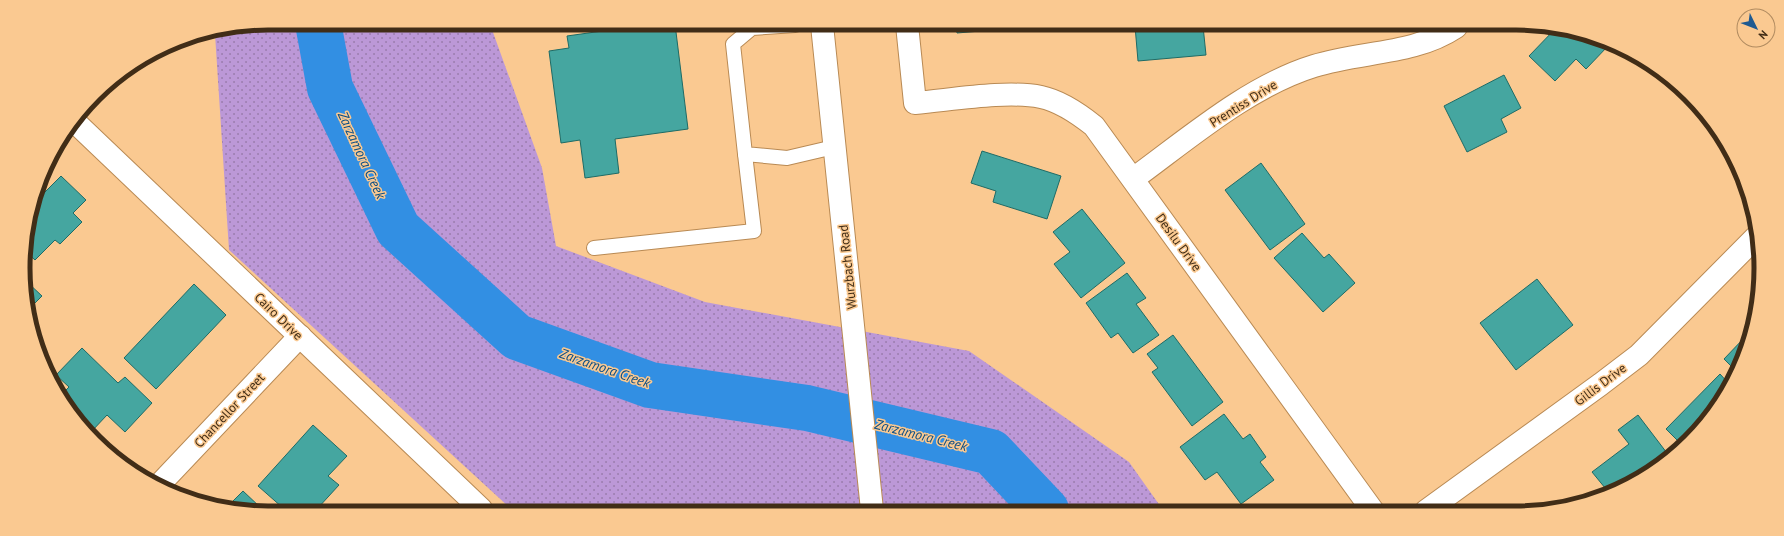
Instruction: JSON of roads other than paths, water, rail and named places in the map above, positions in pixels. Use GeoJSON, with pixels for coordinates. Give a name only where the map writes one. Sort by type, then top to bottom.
{"type":"FeatureCollection","features":[{"type":"Feature","properties":{"kind":"street","name":"Wurzbach Road"},"geometry":{"type":"LineString","coordinates":[[822,30],[872,506]]}},
{"type":"Feature","properties":{"kind":"street","name":"Desilu Drive"},"geometry":{"type":"LineString","coordinates":[[907,30],[914,103],[1017,94],[1042,97],[1075,111],[1094,126],[1369,506]]}},
{"type":"Feature","properties":{"kind":"street","name":"Prentiss Drive"},"geometry":{"type":"LineString","coordinates":[[1133,179],[1236,104],[1287,76],[1314,66],[1343,59],[1407,48],[1448,33],[1452,30]]}},
{"type":"Feature","properties":{"kind":"street","name":"Cairo Drive"},"geometry":{"type":"LineString","coordinates":[[78,125],[478,506]]}},
{"type":"Feature","properties":{"kind":"street","name":"Gillis Drive"},"geometry":{"type":"LineString","coordinates":[[1433,506],[1639,355],[1752,241]]}},
{"type":"Feature","properties":{"kind":"street","name":"Chancellor Street"},"geometry":{"type":"LineString","coordinates":[[163,481],[300,336]]}},
{"type":"Feature","properties":{"kind":"lane"},"geometry":{"type":"LineString","coordinates":[[594,248],[754,231],[733,44],[750,30]]}},
{"type":"Feature","properties":{"kind":"lane"},"geometry":{"type":"LineString","coordinates":[[745,154],[787,158],[834,147]]}},
{"type":"Feature","properties":{"kind":"waterway","name":"Zarzamora Creek"},"geometry":{"type":"LineString","coordinates":[[319,30],[330,88],[398,229],[517,337],[650,385],[807,408],[991,452],[1042,506]]}}]}
